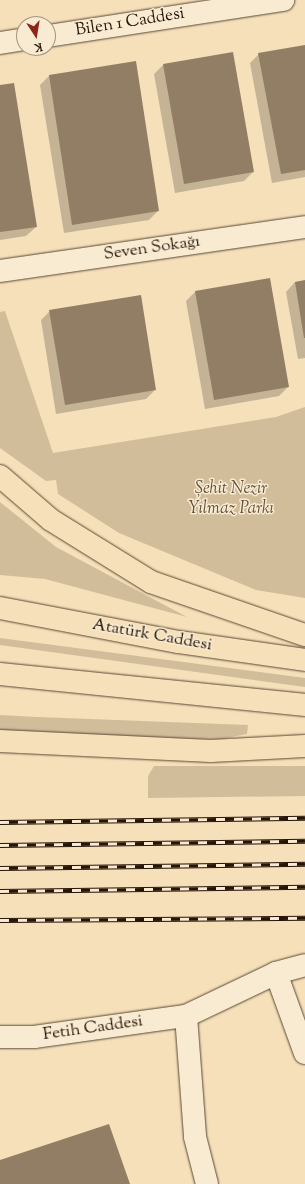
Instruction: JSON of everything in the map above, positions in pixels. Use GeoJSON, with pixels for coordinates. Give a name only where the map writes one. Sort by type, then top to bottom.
{"type":"FeatureCollection","features":[{"type":"Feature","properties":{"kind":"main road"},"geometry":{"type":"LineString","coordinates":[[0,476],[51,520],[151,582],[305,635]]}},
{"type":"Feature","properties":{"kind":"main road","name":"Atatürk Caddesi"},"geometry":{"type":"LineString","coordinates":[[0,608],[179,642],[305,660]]}},
{"type":"Feature","properties":{"kind":"main road"},"geometry":{"type":"LineString","coordinates":[[0,674],[305,705]]}},
{"type":"Feature","properties":{"kind":"main road"},"geometry":{"type":"LineString","coordinates":[[0,741],[211,751],[305,746]]}},
{"type":"Feature","properties":{"kind":"street","name":"Bilen 1 Caddesi"},"geometry":{"type":"LineString","coordinates":[[56,35],[283,0]]}},
{"type":"Feature","properties":{"kind":"street"},"geometry":{"type":"LineString","coordinates":[[0,43],[16,40]]}},
{"type":"Feature","properties":{"kind":"street","name":"Seven Sokağı"},"geometry":{"type":"LineString","coordinates":[[0,271],[305,227]]}},
{"type":"Feature","properties":{"kind":"street","name":"Fetih Caddesi"},"geometry":{"type":"LineString","coordinates":[[0,1037],[34,1037],[186,1016],[276,973],[305,965]]}},
{"type":"Feature","properties":{"kind":"street"},"geometry":{"type":"LineString","coordinates":[[276,973],[305,1053]]}},
{"type":"Feature","properties":{"kind":"street"},"geometry":{"type":"LineString","coordinates":[[186,1016],[195,1138],[207,1184]]}},
{"type":"Feature","properties":{"kind":"green space","name":"Şehit Nezir Yılmaz Parkı"},"geometry":{"type":"Polygon","coordinates":[[[5,311],[53,453],[276,417],[305,407],[305,598],[256,590],[119,533],[58,494],[56,480],[46,481],[0,448],[0,312],[5,311]]]}},
{"type":"Feature","properties":{"kind":"green space"},"geometry":{"type":"Polygon","coordinates":[[[0,502],[56,547],[187,617],[45,579],[0,575],[0,502]]]}},
{"type":"Feature","properties":{"kind":"green space"},"geometry":{"type":"Polygon","coordinates":[[[0,638],[305,678],[305,687],[0,645],[0,638]]]}},
{"type":"Feature","properties":{"kind":"green space"},"geometry":{"type":"Polygon","coordinates":[[[0,715],[248,725],[247,734],[223,739],[183,739],[0,731],[0,715]]]}},
{"type":"Feature","properties":{"kind":"green space"},"geometry":{"type":"Polygon","coordinates":[[[154,766],[305,766],[305,796],[148,798],[148,776],[154,766]]]}},
{"type":"Feature","properties":{"kind":"building"},"geometry":{"type":"Polygon","coordinates":[[[305,45],[305,170],[281,174],[258,53],[305,45]]]}},
{"type":"Feature","properties":{"kind":"building"},"geometry":{"type":"Polygon","coordinates":[[[233,52],[254,172],[184,184],[163,64],[233,52]]]}},
{"type":"Feature","properties":{"kind":"building"},"geometry":{"type":"Polygon","coordinates":[[[136,61],[159,211],[72,225],[49,75],[136,61]]]}},
{"type":"Feature","properties":{"kind":"building"},"geometry":{"type":"Polygon","coordinates":[[[14,83],[37,227],[0,232],[0,85],[14,83]]]}},
{"type":"Feature","properties":{"kind":"building"},"geometry":{"type":"Polygon","coordinates":[[[270,278],[289,387],[214,400],[195,291],[270,278]]]}},
{"type":"Feature","properties":{"kind":"building"},"geometry":{"type":"Polygon","coordinates":[[[305,280],[305,338],[304,338],[295,282],[305,280]]]}},
{"type":"Feature","properties":{"kind":"building"},"geometry":{"type":"Polygon","coordinates":[[[141,295],[156,390],[65,405],[49,310],[141,295]]]}},
{"type":"Feature","properties":{"kind":"building"},"geometry":{"type":"Polygon","coordinates":[[[109,1124],[130,1184],[0,1184],[0,1160],[109,1124]]]}},
{"type":"Feature","properties":{"kind":"railway"},"geometry":{"type":"LineString","coordinates":[[0,822],[305,818]]}},
{"type":"Feature","properties":{"kind":"railway"},"geometry":{"type":"LineString","coordinates":[[0,845],[305,841]]}},
{"type":"Feature","properties":{"kind":"railway"},"geometry":{"type":"LineString","coordinates":[[0,868],[305,864]]}},
{"type":"Feature","properties":{"kind":"railway"},"geometry":{"type":"LineString","coordinates":[[0,891],[305,887]]}},
{"type":"Feature","properties":{"kind":"railway"},"geometry":{"type":"LineString","coordinates":[[0,920],[305,918]]}}]}
